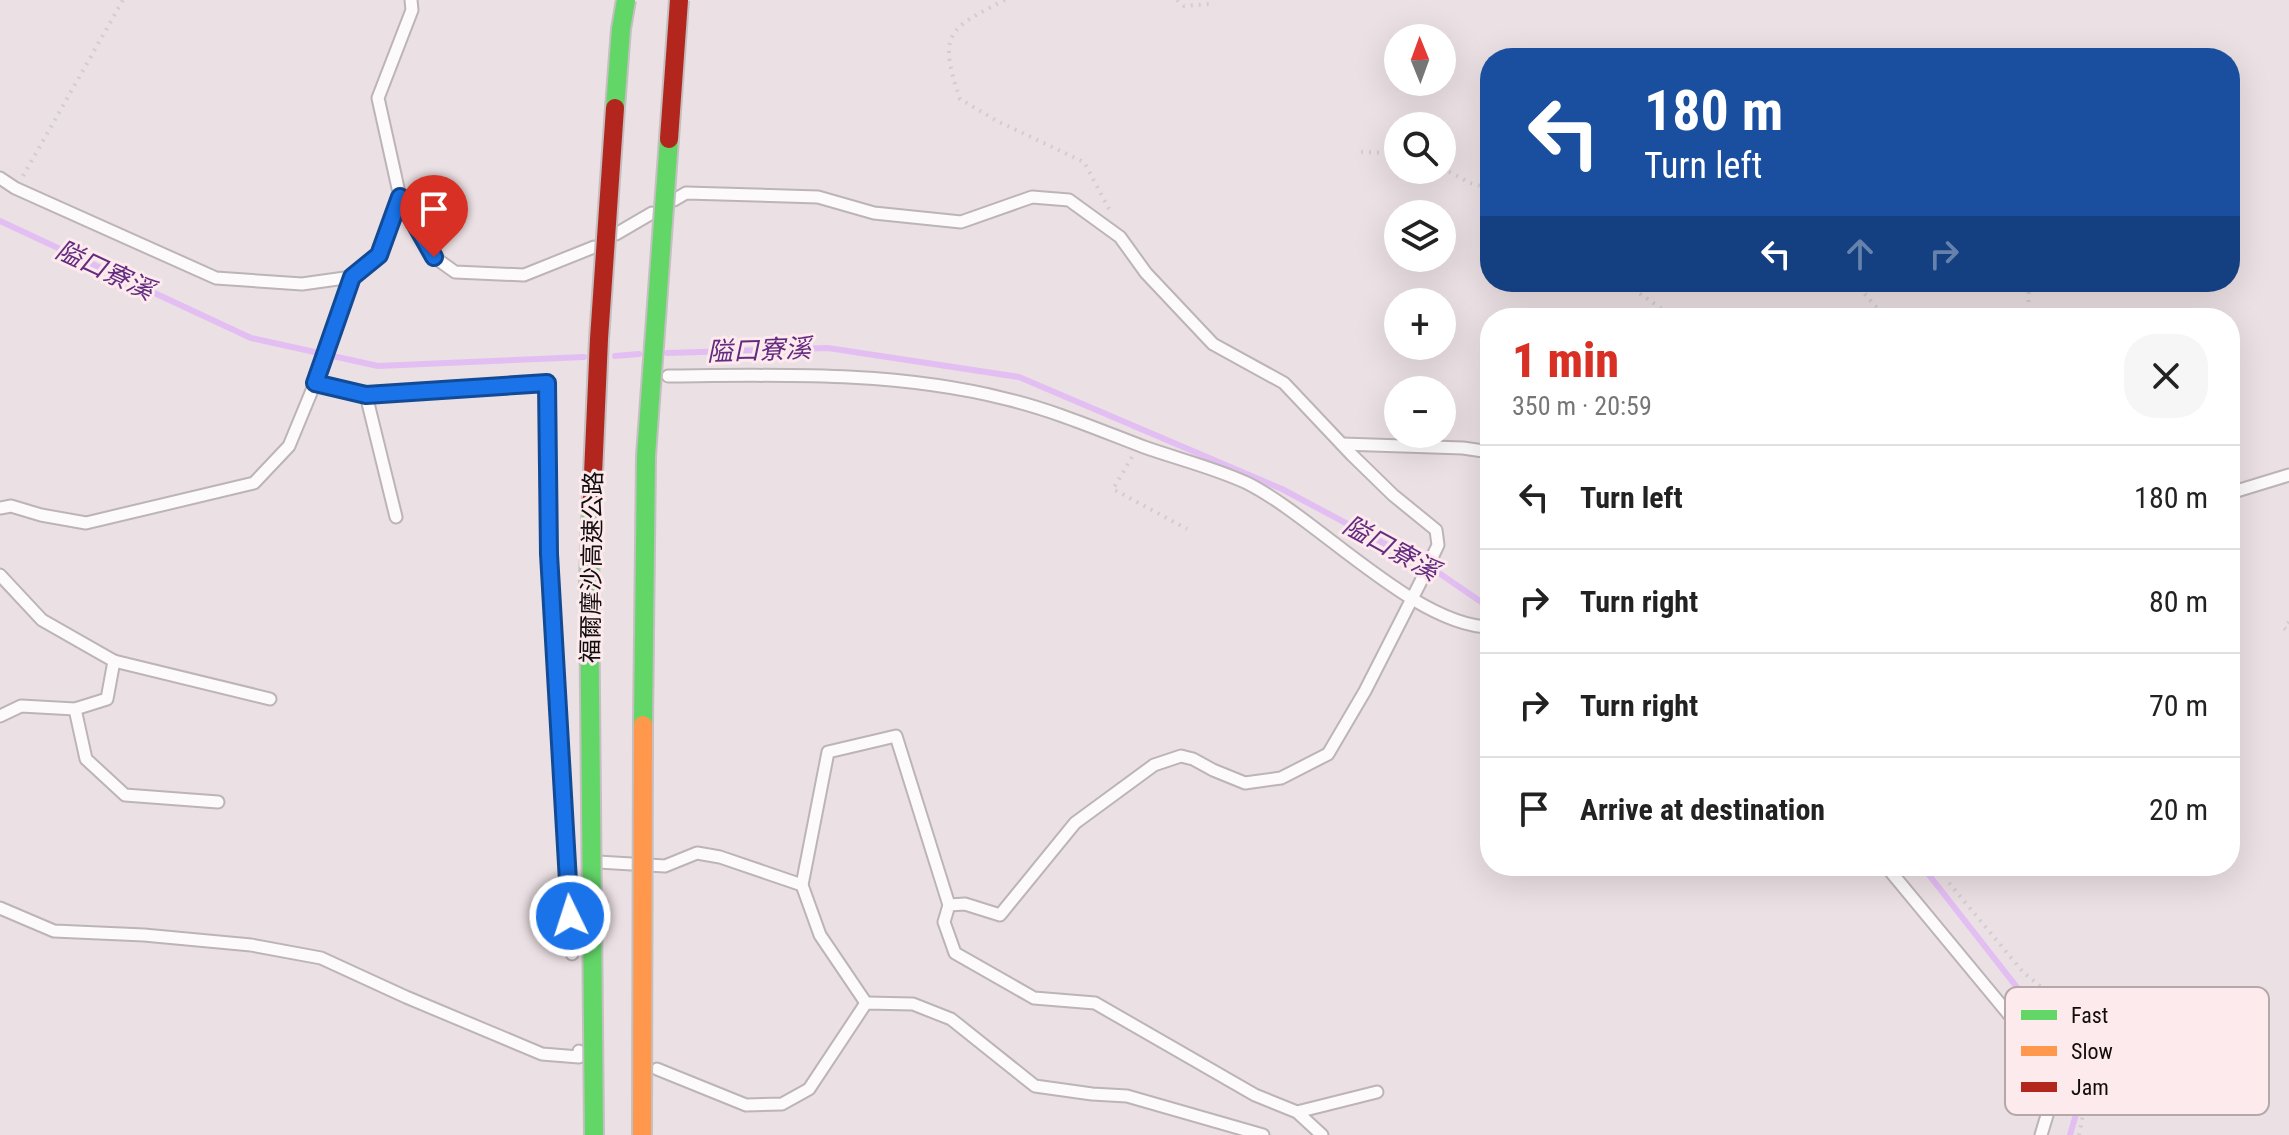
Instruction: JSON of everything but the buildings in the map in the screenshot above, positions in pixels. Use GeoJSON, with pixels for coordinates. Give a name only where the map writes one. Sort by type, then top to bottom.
{"type":"FeatureCollection","features":[{"type":"Feature","properties":{"kind":"highway","name":"福爾摩沙高速公路"},"geometry":{"type":"LineString","coordinates":[[594,1135],[590,567],[599,339],[621,29],[626,0]]}},
{"type":"Feature","properties":{"kind":"highway"},"geometry":{"type":"LineString","coordinates":[[642,1135],[646,456],[679,0]]}},
{"type":"Feature","properties":{"kind":"lane"},"geometry":{"type":"LineString","coordinates":[[411,0],[412,10],[378,98],[400,197],[434,257],[455,272],[524,275],[583,254],[686,193],[818,197],[874,213],[961,222],[1032,197],[1069,200],[1120,237],[1146,273],[1213,344],[1284,383],[1393,495],[1436,530],[1438,545],[1420,583],[1365,691],[1328,754],[1281,778],[1245,783],[1181,756],[1154,765],[1075,823],[1000,915],[965,904],[949,905]]}},
{"type":"Feature","properties":{"kind":"lane"},"geometry":{"type":"LineString","coordinates":[[0,178],[15,188],[216,278],[302,284],[352,277],[379,255],[400,197]]}},
{"type":"Feature","properties":{"kind":"lane"},"geometry":{"type":"LineString","coordinates":[[0,508],[11,506],[86,523],[254,483],[289,446],[352,277]]}},
{"type":"Feature","properties":{"kind":"lane"},"geometry":{"type":"LineString","coordinates":[[668,376],[823,375],[906,381],[1007,399],[1247,484],[1320,531],[1412,599],[1472,626],[1480,626]]}},
{"type":"Feature","properties":{"kind":"lane"},"geometry":{"type":"LineString","coordinates":[[315,383],[366,395],[547,383],[549,554],[573,966]]}},
{"type":"Feature","properties":{"kind":"lane"},"geometry":{"type":"LineString","coordinates":[[366,395],[396,517]]}},
{"type":"Feature","properties":{"kind":"lane"},"geometry":{"type":"LineString","coordinates":[[1342,444],[1480,451]]}},
{"type":"Feature","properties":{"kind":"lane"},"geometry":{"type":"LineString","coordinates":[[2240,490],[2289,475]]}},
{"type":"Feature","properties":{"kind":"lane"},"geometry":{"type":"LineString","coordinates":[[0,575],[42,620],[114,661],[270,699]]}},
{"type":"Feature","properties":{"kind":"lane"},"geometry":{"type":"LineString","coordinates":[[0,716],[21,706],[75,709],[107,699],[114,661]]}},
{"type":"Feature","properties":{"kind":"lane"},"geometry":{"type":"LineString","coordinates":[[75,709],[86,759],[125,795],[218,802]]}},
{"type":"Feature","properties":{"kind":"lane"},"geometry":{"type":"LineString","coordinates":[[866,1003],[820,935],[802,885],[828,752],[896,736],[949,905],[944,922],[955,953],[1034,998],[1095,1003],[1255,1095],[1297,1112],[1322,1135]]}},
{"type":"Feature","properties":{"kind":"lane"},"geometry":{"type":"LineString","coordinates":[[566,860],[665,866],[697,853],[720,857],[802,885]]}},
{"type":"Feature","properties":{"kind":"lane"},"geometry":{"type":"LineString","coordinates":[[1894,876],[2005,1010]]}},
{"type":"Feature","properties":{"kind":"lane"},"geometry":{"type":"LineString","coordinates":[[0,908],[54,931],[221,942],[321,958],[542,1054],[579,1057],[578,1042]]}},
{"type":"Feature","properties":{"kind":"lane"},"geometry":{"type":"LineString","coordinates":[[657,1069],[746,1105],[782,1104],[809,1089],[866,1003]]}},
{"type":"Feature","properties":{"kind":"lane"},"geometry":{"type":"LineString","coordinates":[[866,1003],[913,1004],[951,1019],[1035,1086],[1127,1096],[1263,1135]]}},
{"type":"Feature","properties":{"kind":"lane"},"geometry":{"type":"LineString","coordinates":[[1297,1112],[1377,1092]]}},
{"type":"Feature","properties":{"kind":"lane"},"geometry":{"type":"LineString","coordinates":[[2041,1135],[2047,1115]]}},
{"type":"Feature","properties":{"kind":"path"},"geometry":{"type":"LineString","coordinates":[[15,188],[123,0]]}},
{"type":"Feature","properties":{"kind":"path"},"geometry":{"type":"LineString","coordinates":[[1005,0],[963,21],[950,38],[949,67],[960,99],[997,121],[1084,162],[1106,200],[1120,237]]}},
{"type":"Feature","properties":{"kind":"path"},"geometry":{"type":"LineString","coordinates":[[1177,0],[1184,6],[1209,4],[1212,0]]}},
{"type":"Feature","properties":{"kind":"path"},"geometry":{"type":"LineString","coordinates":[[1361,152],[1384,153]]}},
{"type":"Feature","properties":{"kind":"path"},"geometry":{"type":"LineString","coordinates":[[1456,176],[1480,186]]}},
{"type":"Feature","properties":{"kind":"path"},"geometry":{"type":"LineString","coordinates":[[1637,292],[1661,308]]}},
{"type":"Feature","properties":{"kind":"path"},"geometry":{"type":"LineString","coordinates":[[1863,292],[1877,308]]}},
{"type":"Feature","properties":{"kind":"path"},"geometry":{"type":"LineString","coordinates":[[1140,445],[1113,489],[1187,529]]}},
{"type":"Feature","properties":{"kind":"path"},"geometry":{"type":"LineString","coordinates":[[2289,622],[2284,628],[2289,632]]}},
{"type":"Feature","properties":{"kind":"path"},"geometry":{"type":"LineString","coordinates":[[1949,883],[2023,972],[2041,987]]}},
{"type":"Feature","properties":{"kind":"path"},"geometry":{"type":"LineString","coordinates":[[2079,1135],[2083,1115]]}},
{"type":"Feature","properties":{"kind":"waterway","name":"隘口寮溪"},"geometry":{"type":"LineString","coordinates":[[0,221],[251,338],[378,366],[584,357]]}},
{"type":"Feature","properties":{"kind":"waterway","name":"隘口寮溪"},"geometry":{"type":"LineString","coordinates":[[667,353],[828,348],[1019,377],[1282,489],[1436,571],[1480,601]]}},
{"type":"Feature","properties":{"kind":"waterway","name":"隘口寮溪"},"geometry":{"type":"LineString","coordinates":[[615,356],[639,354]]}},
{"type":"Feature","properties":{"kind":"waterway","name":"隘口寮溪"},"geometry":{"type":"LineString","coordinates":[[1930,876],[2017,987]]}},
{"type":"Feature","properties":{"kind":"waterway","name":"隘口寮溪"},"geometry":{"type":"LineString","coordinates":[[2070,1135],[2076,1115]]}},
{"type":"Feature","properties":{"kind":"traffic: fast"},"geometry":{"type":"LineString","coordinates":[[615,108],[626,0]]}},
{"type":"Feature","properties":{"kind":"traffic: fast"},"geometry":{"type":"LineString","coordinates":[[643,725],[646,456],[669,139]]}},
{"type":"Feature","properties":{"kind":"traffic: fast"},"geometry":{"type":"LineString","coordinates":[[592,497],[589,582],[594,1135]]}},
{"type":"Feature","properties":{"kind":"traffic: slow"},"geometry":{"type":"LineString","coordinates":[[642,1135],[643,725]]}},
{"type":"Feature","properties":{"kind":"traffic: jam"},"geometry":{"type":"LineString","coordinates":[[669,139],[679,0]]}},
{"type":"Feature","properties":{"kind":"traffic: jam"},"geometry":{"type":"LineString","coordinates":[[592,497],[615,108]]}},
{"type":"Feature","properties":{"kind":"route"},"geometry":{"type":"LineString","coordinates":[[434,257],[400,197],[379,255],[352,277],[315,383],[366,395],[547,383],[549,554],[570,916]]}}]}
